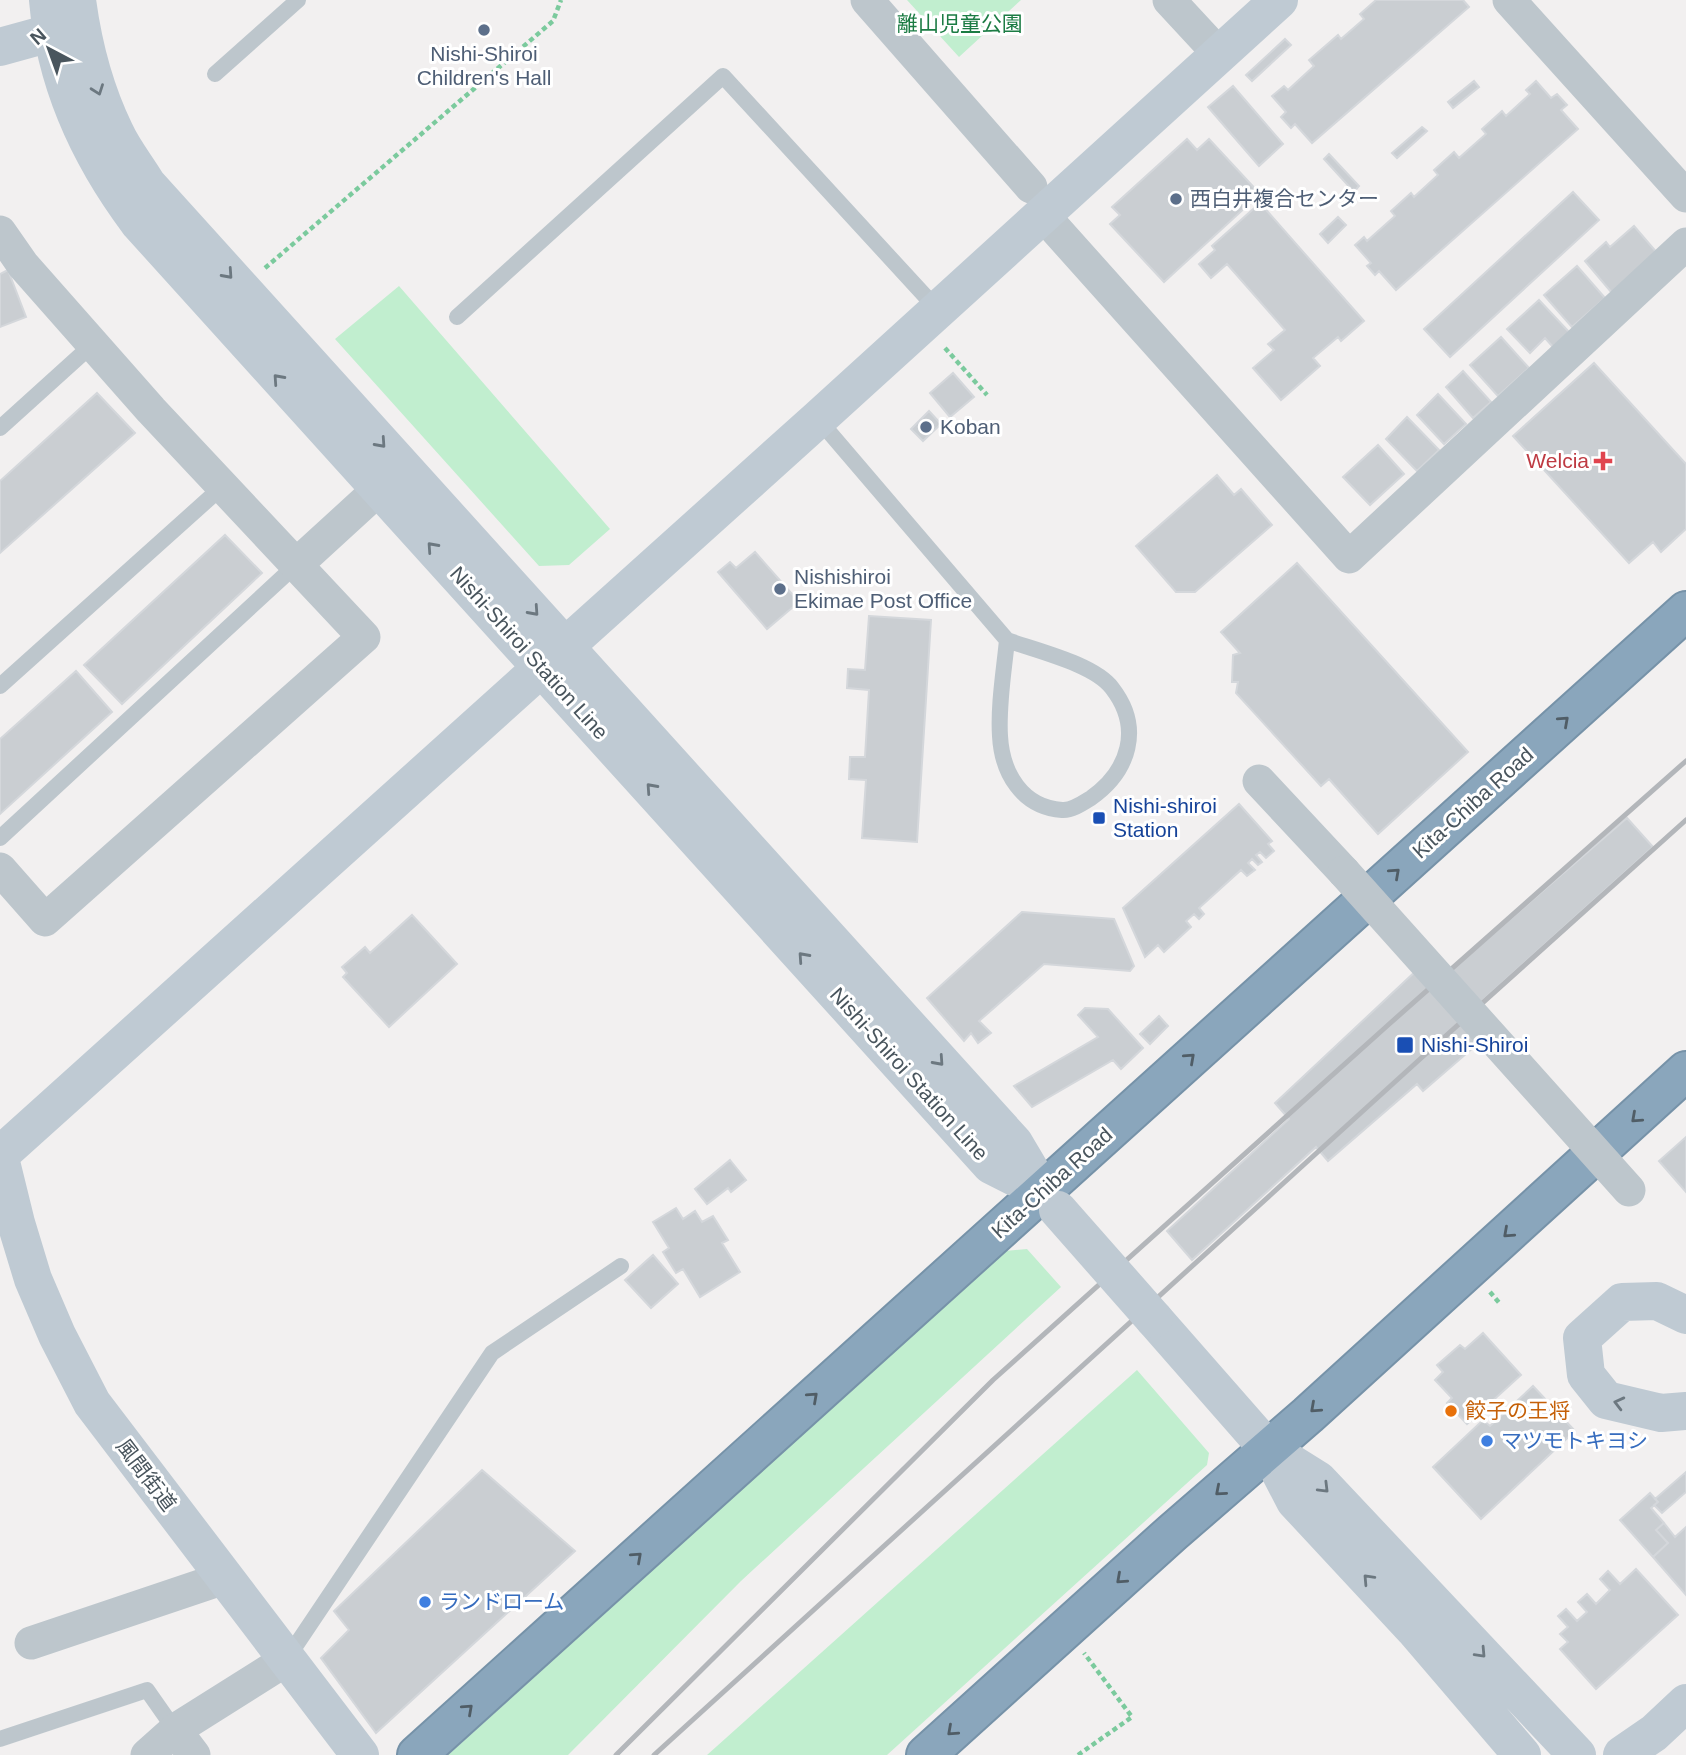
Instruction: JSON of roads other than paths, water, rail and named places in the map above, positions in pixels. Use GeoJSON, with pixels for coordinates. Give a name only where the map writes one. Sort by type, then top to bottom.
{"type":"FeatureCollection","features":[{"type":"Feature","properties":{"kind":"highway","name":"Kita-Chiba Road"},"geometry":{"type":"LineString","coordinates":[[418,1755],[1050,1200],[1686,611]]}},
{"type":"Feature","properties":{"kind":"highway"},"geometry":{"type":"LineString","coordinates":[[926,1755],[1172,1533],[1260,1439],[1686,1072]]}},
{"type":"Feature","properties":{"kind":"street"},"geometry":{"type":"LineString","coordinates":[[867,0],[1037,201],[1349,557],[1686,244]]}},
{"type":"Feature","properties":{"kind":"street"},"geometry":{"type":"LineString","coordinates":[[1169,0],[1219,54]]}},
{"type":"Feature","properties":{"kind":"street"},"geometry":{"type":"LineString","coordinates":[[0,1157],[938,310],[1037,201],[1219,54],[1279,0]]}},
{"type":"Feature","properties":{"kind":"street"},"geometry":{"type":"LineString","coordinates":[[1509,0],[1686,196]]}},
{"type":"Feature","properties":{"kind":"street"},"geometry":{"type":"LineString","coordinates":[[0,47],[64,15]]}},
{"type":"Feature","properties":{"kind":"street","name":"Nishi-Shiroi Station Line"},"geometry":{"type":"LineString","coordinates":[[64,15],[79,125],[115,191],[171,260],[379,489],[554,657]]}},
{"type":"Feature","properties":{"kind":"street","name":"Nishi-Shiroi Station Line"},"geometry":{"type":"LineString","coordinates":[[64,15],[116,134],[148,184],[990,1165],[1050,1200]]}},
{"type":"Feature","properties":{"kind":"street"},"geometry":{"type":"LineString","coordinates":[[0,232],[23,265],[93,344],[364,637],[44,920],[0,869]]}},
{"type":"Feature","properties":{"kind":"street"},"geometry":{"type":"LineString","coordinates":[[297,564],[379,489]]}},
{"type":"Feature","properties":{"kind":"street"},"geometry":{"type":"LineString","coordinates":[[1259,780],[1629,1189]]}},
{"type":"Feature","properties":{"kind":"street","name":"風間街道"},"geometry":{"type":"LineString","coordinates":[[0,1157],[33,1279],[57,1335],[92,1403],[360,1755]]}},
{"type":"Feature","properties":{"kind":"street"},"geometry":{"type":"LineString","coordinates":[[1050,1200],[1260,1439],[1295,1501],[1414,1629],[1522,1755]]}},
{"type":"Feature","properties":{"kind":"street"},"geometry":{"type":"LineString","coordinates":[[1686,1315],[1657,1301],[1622,1302],[1582,1338],[1586,1375],[1606,1399],[1661,1413],[1686,1411]]}},
{"type":"Feature","properties":{"kind":"street"},"geometry":{"type":"LineString","coordinates":[[1260,1439],[1318,1480],[1577,1755]]}},
{"type":"Feature","properties":{"kind":"street"},"geometry":{"type":"LineString","coordinates":[[31,1643],[224,1578]]}},
{"type":"Feature","properties":{"kind":"street"},"geometry":{"type":"LineString","coordinates":[[147,1755],[185,1743],[286,1660]]}},
{"type":"Feature","properties":{"kind":"street"},"geometry":{"type":"LineString","coordinates":[[1622,1755],[1654,1732],[1686,1703]]}},
{"type":"Feature","properties":{"kind":"lane"},"geometry":{"type":"LineString","coordinates":[[215,74],[298,0]]}},
{"type":"Feature","properties":{"kind":"lane"},"geometry":{"type":"LineString","coordinates":[[457,317],[723,76],[938,310]]}},
{"type":"Feature","properties":{"kind":"lane"},"geometry":{"type":"LineString","coordinates":[[0,428],[93,344]]}},
{"type":"Feature","properties":{"kind":"lane"},"geometry":{"type":"LineString","coordinates":[[818,419],[1007,640],[1088,668],[1112,687],[1124,709],[1130,736],[1124,761],[1107,786],[1082,803],[1064,810],[1038,803],[1020,793],[1007,770],[1000,737],[1007,640]]}},
{"type":"Feature","properties":{"kind":"lane"},"geometry":{"type":"LineString","coordinates":[[0,686],[223,486]]}},
{"type":"Feature","properties":{"kind":"lane"},"geometry":{"type":"LineString","coordinates":[[0,838],[297,564]]}},
{"type":"Feature","properties":{"kind":"lane"},"geometry":{"type":"LineString","coordinates":[[286,1660],[492,1353],[621,1266]]}},
{"type":"Feature","properties":{"kind":"lane"},"geometry":{"type":"LineString","coordinates":[[0,1739],[147,1690],[185,1743]]}},
{"type":"Feature","properties":{"kind":"railway"},"geometry":{"type":"LineString","coordinates":[[616,1755],[993,1380],[1686,761]]}},
{"type":"Feature","properties":{"kind":"railway"},"geometry":{"type":"LineString","coordinates":[[654,1755],[1686,820]]}},
{"type":"Feature","properties":{"kind":"place","name":"Nishi-Shiroi Children's Hall"},"geometry":{"type":"Point","coordinates":[484,30]}},
{"type":"Feature","properties":{"kind":"place","name":"西白井複合センター"},"geometry":{"type":"Point","coordinates":[1176,199]}},
{"type":"Feature","properties":{"kind":"place","name":"Koban"},"geometry":{"type":"Point","coordinates":[926,427]}},
{"type":"Feature","properties":{"kind":"place","name":"Welcia"},"geometry":{"type":"Point","coordinates":[1603,461]}},
{"type":"Feature","properties":{"kind":"place","name":"Nishishiroi Ekimae Post Office"},"geometry":{"type":"Point","coordinates":[780,589]}},
{"type":"Feature","properties":{"kind":"place","name":"Nishi-shiroi Station"},"geometry":{"type":"Point","coordinates":[1099,818]}},
{"type":"Feature","properties":{"kind":"place","name":"Nishi-Shiroi"},"geometry":{"type":"Point","coordinates":[1405,1045]}},
{"type":"Feature","properties":{"kind":"place","name":"餃子の王将"},"geometry":{"type":"Point","coordinates":[1451,1411]}},
{"type":"Feature","properties":{"kind":"place","name":"マツモトキヨシ"},"geometry":{"type":"Point","coordinates":[1487,1441]}},
{"type":"Feature","properties":{"kind":"place","name":"ランドローム"},"geometry":{"type":"Point","coordinates":[425,1602]}},
{"type":"Feature","properties":{"kind":"park label","name":"離山児童公園"},"geometry":{"type":"Point","coordinates":[960,24]}}]}
